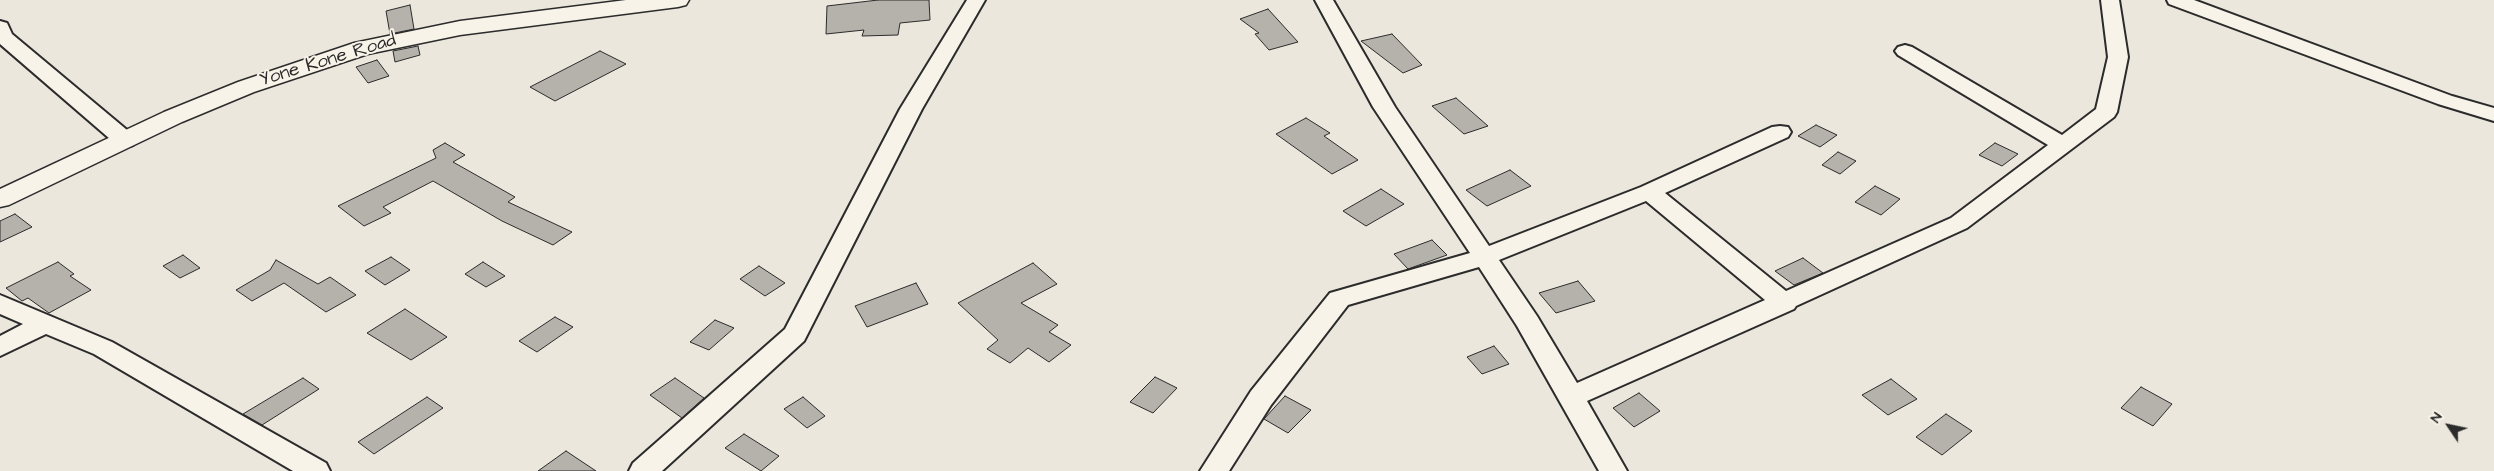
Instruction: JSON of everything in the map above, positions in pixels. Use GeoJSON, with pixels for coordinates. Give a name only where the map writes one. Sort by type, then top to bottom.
{"type":"FeatureCollection","features":[{"type":"Feature","properties":{"kind":"street","name":"Yone Kone Road"},"geometry":{"type":"LineString","coordinates":[[0,199],[125,140],[246,87],[362,48],[460,28],[678,0]]}},
{"type":"Feature","properties":{"kind":"street"},"geometry":{"type":"LineString","coordinates":[[643,471],[795,335],[911,109],[976,0]]}},
{"type":"Feature","properties":{"kind":"street"},"geometry":{"type":"LineString","coordinates":[[1324,0],[1384,108],[1528,322],[1613,471]]}},
{"type":"Feature","properties":{"kind":"street"},"geometry":{"type":"LineString","coordinates":[[1571,397],[1786,303],[1959,223],[2064,146],[2106,112],[2118,57],[2110,0]]}},
{"type":"Feature","properties":{"kind":"street"},"geometry":{"type":"LineString","coordinates":[[2176,0],[2445,100],[2494,115]]}},
{"type":"Feature","properties":{"kind":"street"},"geometry":{"type":"LineString","coordinates":[[0,27],[3,36],[125,140]]}},
{"type":"Feature","properties":{"kind":"street"},"geometry":{"type":"LineString","coordinates":[[1905,51],[2064,146]]}},
{"type":"Feature","properties":{"kind":"street"},"geometry":{"type":"LineString","coordinates":[[1214,471],[1261,398],[1339,299],[1484,257],[1649,192],[1780,132]]}},
{"type":"Feature","properties":{"kind":"street"},"geometry":{"type":"LineString","coordinates":[[1649,192],[1786,303]]}},
{"type":"Feature","properties":{"kind":"street"},"geometry":{"type":"LineString","coordinates":[[0,304],[103,348],[316,471]]}},
{"type":"Feature","properties":{"kind":"street"},"geometry":{"type":"LineString","coordinates":[[0,347],[45,323]]}},
{"type":"Feature","properties":{"kind":"building"},"geometry":{"type":"Polygon","coordinates":[[[878,0],[929,0],[930,20],[900,23],[898,35],[862,36],[864,30],[826,34],[827,6],[878,0]]]}},
{"type":"Feature","properties":{"kind":"building"},"geometry":{"type":"Polygon","coordinates":[[[410,5],[414,29],[390,34],[386,11],[410,5]]]}},
{"type":"Feature","properties":{"kind":"building"},"geometry":{"type":"Polygon","coordinates":[[[1268,9],[1298,42],[1269,50],[1255,34],[1259,33],[1240,19],[1268,9]]]}},
{"type":"Feature","properties":{"kind":"building"},"geometry":{"type":"Polygon","coordinates":[[[1392,34],[1422,65],[1403,73],[1361,41],[1392,34]]]}},
{"type":"Feature","properties":{"kind":"building"},"geometry":{"type":"Polygon","coordinates":[[[418,46],[420,55],[395,62],[393,51],[418,46]]]}},
{"type":"Feature","properties":{"kind":"building"},"geometry":{"type":"Polygon","coordinates":[[[600,51],[626,64],[555,101],[530,87],[600,51]]]}},
{"type":"Feature","properties":{"kind":"building"},"geometry":{"type":"Polygon","coordinates":[[[377,60],[389,76],[368,83],[356,67],[377,60]]]}},
{"type":"Feature","properties":{"kind":"building"},"geometry":{"type":"Polygon","coordinates":[[[1456,98],[1488,126],[1464,134],[1432,106],[1456,98]]]}},
{"type":"Feature","properties":{"kind":"building"},"geometry":{"type":"Polygon","coordinates":[[[1306,118],[1330,133],[1324,136],[1358,160],[1332,174],[1276,134],[1306,118]]]}},
{"type":"Feature","properties":{"kind":"building"},"geometry":{"type":"Polygon","coordinates":[[[1816,125],[1837,135],[1820,147],[1798,136],[1816,125]]]}},
{"type":"Feature","properties":{"kind":"building"},"geometry":{"type":"Polygon","coordinates":[[[445,143],[465,155],[453,162],[515,197],[508,202],[572,232],[553,245],[502,221],[433,181],[383,207],[391,213],[364,226],[338,206],[436,158],[433,150],[445,143]]]}},
{"type":"Feature","properties":{"kind":"building"},"geometry":{"type":"Polygon","coordinates":[[[1995,143],[2018,154],[2002,166],[1979,155],[1995,143]]]}},
{"type":"Feature","properties":{"kind":"building"},"geometry":{"type":"Polygon","coordinates":[[[1838,152],[1856,161],[1840,174],[1822,165],[1838,152]]]}},
{"type":"Feature","properties":{"kind":"building"},"geometry":{"type":"Polygon","coordinates":[[[1510,170],[1531,186],[1487,206],[1466,190],[1510,170]]]}},
{"type":"Feature","properties":{"kind":"building"},"geometry":{"type":"Polygon","coordinates":[[[1875,186],[1900,199],[1881,215],[1855,202],[1875,186]]]}},
{"type":"Feature","properties":{"kind":"building"},"geometry":{"type":"Polygon","coordinates":[[[1381,189],[1404,204],[1366,226],[1343,211],[1381,189]]]}},
{"type":"Feature","properties":{"kind":"building"},"geometry":{"type":"Polygon","coordinates":[[[15,214],[32,227],[0,242],[0,221],[15,214]]]}},
{"type":"Feature","properties":{"kind":"building"},"geometry":{"type":"Polygon","coordinates":[[[1432,240],[1447,255],[1408,269],[1394,254],[1432,240]]]}},
{"type":"Feature","properties":{"kind":"building"},"geometry":{"type":"Polygon","coordinates":[[[183,255],[200,268],[180,278],[163,266],[183,255]]]}},
{"type":"Feature","properties":{"kind":"building"},"geometry":{"type":"Polygon","coordinates":[[[391,257],[410,270],[385,285],[365,271],[391,257]]]}},
{"type":"Feature","properties":{"kind":"building"},"geometry":{"type":"Polygon","coordinates":[[[1803,258],[1823,273],[1794,285],[1775,271],[1803,258]]]}},
{"type":"Feature","properties":{"kind":"building"},"geometry":{"type":"Polygon","coordinates":[[[276,260],[318,284],[330,277],[356,295],[326,312],[284,283],[252,301],[236,290],[270,270],[276,260]]]}},
{"type":"Feature","properties":{"kind":"building"},"geometry":{"type":"Polygon","coordinates":[[[58,262],[74,274],[70,276],[91,290],[49,313],[28,298],[22,301],[6,288],[58,262]]]}},
{"type":"Feature","properties":{"kind":"building"},"geometry":{"type":"Polygon","coordinates":[[[483,262],[505,276],[486,287],[465,274],[483,262]]]}},
{"type":"Feature","properties":{"kind":"building"},"geometry":{"type":"Polygon","coordinates":[[[1033,263],[1057,284],[1021,303],[1058,325],[1049,332],[1071,345],[1049,362],[1028,348],[1010,363],[987,349],[998,340],[958,303],[1033,263]]]}},
{"type":"Feature","properties":{"kind":"building"},"geometry":{"type":"Polygon","coordinates":[[[759,266],[785,283],[765,296],[740,279],[759,266]]]}},
{"type":"Feature","properties":{"kind":"building"},"geometry":{"type":"Polygon","coordinates":[[[1578,281],[1595,301],[1556,313],[1539,293],[1578,281]]]}},
{"type":"Feature","properties":{"kind":"building"},"geometry":{"type":"Polygon","coordinates":[[[916,283],[928,304],[867,327],[855,306],[916,283]]]}},
{"type":"Feature","properties":{"kind":"building"},"geometry":{"type":"Polygon","coordinates":[[[405,309],[447,337],[411,360],[367,333],[405,309]]]}},
{"type":"Feature","properties":{"kind":"building"},"geometry":{"type":"Polygon","coordinates":[[[555,317],[573,327],[537,352],[519,341],[555,317]]]}},
{"type":"Feature","properties":{"kind":"building"},"geometry":{"type":"Polygon","coordinates":[[[715,320],[734,328],[709,350],[690,342],[715,320]]]}},
{"type":"Feature","properties":{"kind":"building"},"geometry":{"type":"Polygon","coordinates":[[[1494,346],[1509,364],[1482,374],[1467,357],[1494,346]]]}},
{"type":"Feature","properties":{"kind":"building"},"geometry":{"type":"Polygon","coordinates":[[[1155,377],[1177,388],[1153,413],[1130,402],[1155,377]]]}},
{"type":"Feature","properties":{"kind":"building"},"geometry":{"type":"Polygon","coordinates":[[[303,378],[319,389],[262,425],[243,414],[303,378]]]}},
{"type":"Feature","properties":{"kind":"building"},"geometry":{"type":"Polygon","coordinates":[[[675,378],[704,398],[682,418],[650,395],[675,378]]]}},
{"type":"Feature","properties":{"kind":"building"},"geometry":{"type":"Polygon","coordinates":[[[1891,379],[1917,399],[1888,415],[1862,395],[1891,379]]]}},
{"type":"Feature","properties":{"kind":"building"},"geometry":{"type":"Polygon","coordinates":[[[2141,387],[2172,404],[2153,426],[2121,408],[2141,387]]]}},
{"type":"Feature","properties":{"kind":"building"},"geometry":{"type":"Polygon","coordinates":[[[1639,393],[1660,411],[1634,427],[1613,408],[1639,393]]]}},
{"type":"Feature","properties":{"kind":"building"},"geometry":{"type":"Polygon","coordinates":[[[1285,396],[1311,410],[1288,433],[1264,419],[1285,396]]]}},
{"type":"Feature","properties":{"kind":"building"},"geometry":{"type":"Polygon","coordinates":[[[427,397],[443,408],[374,454],[358,442],[427,397]]]}},
{"type":"Feature","properties":{"kind":"building"},"geometry":{"type":"Polygon","coordinates":[[[803,397],[825,416],[807,428],[784,409],[803,397]]]}},
{"type":"Feature","properties":{"kind":"building"},"geometry":{"type":"Polygon","coordinates":[[[1946,414],[1972,431],[1942,455],[1916,437],[1946,414]]]}},
{"type":"Feature","properties":{"kind":"building"},"geometry":{"type":"Polygon","coordinates":[[[744,434],[779,456],[761,471],[725,448],[744,434]]]}},
{"type":"Feature","properties":{"kind":"building"},"geometry":{"type":"Polygon","coordinates":[[[566,451],[596,471],[538,471],[566,451]]]}}]}
